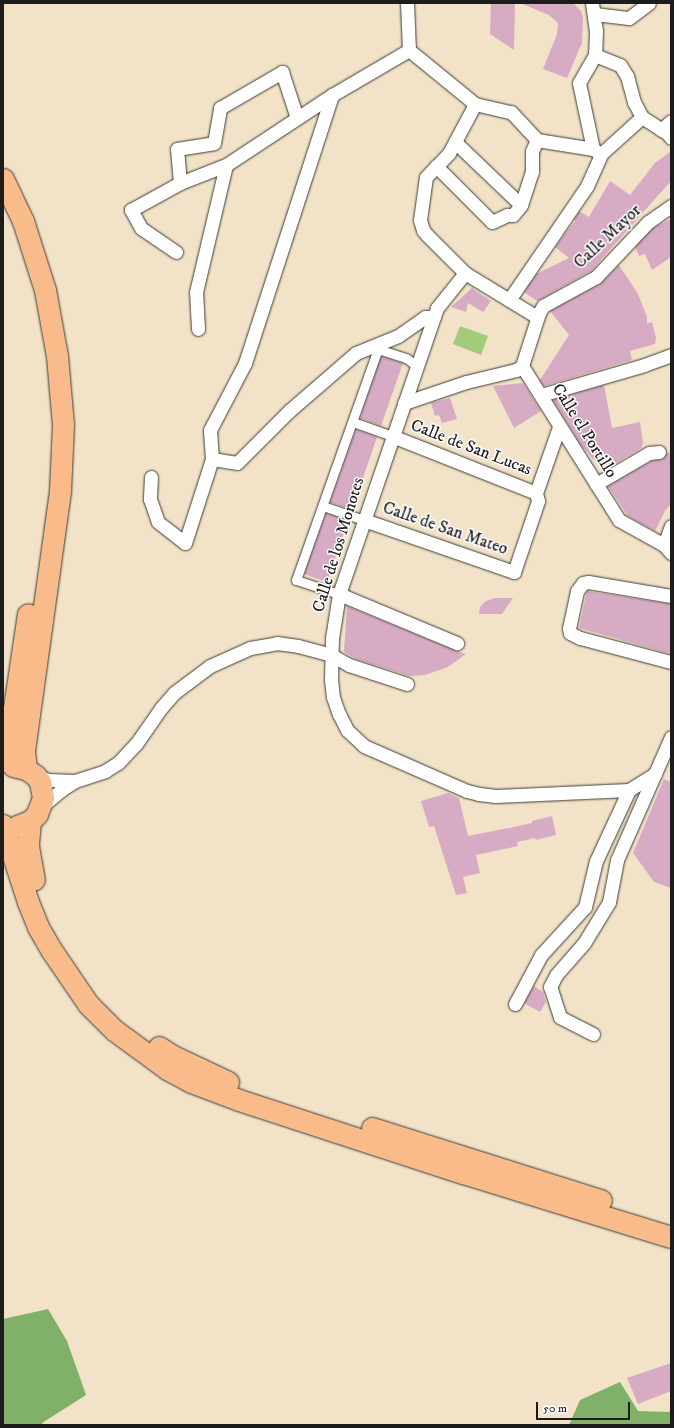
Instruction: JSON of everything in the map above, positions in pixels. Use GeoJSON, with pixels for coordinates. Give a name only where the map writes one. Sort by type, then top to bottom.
{"type":"FeatureCollection","features":[{"type":"Feature","properties":{"kind":"highway"},"geometry":{"type":"LineString","coordinates":[[3,179],[23,222],[45,290],[57,356],[63,425],[60,491],[24,751],[31,772],[43,790],[27,838],[28,856],[36,887],[46,913],[63,943],[97,992],[148,1039],[173,1056],[208,1074],[241,1094],[463,1173],[671,1237]]}},
{"type":"Feature","properties":{"kind":"highway"},"geometry":{"type":"LineString","coordinates":[[3,212],[11,229],[32,296],[44,362],[48,428],[46,492],[9,741],[3,761]]}},
{"type":"Feature","properties":{"kind":"highway"},"geometry":{"type":"LineString","coordinates":[[3,768],[17,766],[31,772]]}},
{"type":"Feature","properties":{"kind":"highway"},"geometry":{"type":"LineString","coordinates":[[36,813],[17,826],[3,825],[28,902],[38,927],[52,951],[88,1004],[114,1030],[167,1069],[191,1082],[241,1094],[671,1222]]}},
{"type":"Feature","properties":{"kind":"street"},"geometry":{"type":"LineString","coordinates":[[407,3],[409,50],[475,104],[511,112],[537,140],[597,151],[642,117]]}},
{"type":"Feature","properties":{"kind":"street"},"geometry":{"type":"LineString","coordinates":[[509,300],[587,186],[597,151],[579,83],[595,55],[596,30],[594,9],[630,18],[649,3]]}},
{"type":"Feature","properties":{"kind":"street"},"geometry":{"type":"LineString","coordinates":[[176,252],[141,228],[131,210],[180,183],[226,165],[332,95],[409,50]]}},
{"type":"Feature","properties":{"kind":"street"},"geometry":{"type":"LineString","coordinates":[[595,55],[620,65],[627,76],[634,102],[642,117],[668,129]]}},
{"type":"Feature","properties":{"kind":"street"},"geometry":{"type":"LineString","coordinates":[[180,183],[177,149],[214,143],[220,108],[282,72],[297,118]]}},
{"type":"Feature","properties":{"kind":"street"},"geometry":{"type":"LineString","coordinates":[[151,477],[150,499],[158,522],[185,543],[212,459],[210,430],[245,363],[332,95]]}},
{"type":"Feature","properties":{"kind":"street"},"geometry":{"type":"LineString","coordinates":[[404,403],[466,382],[516,370],[522,366],[537,317],[465,273],[427,235],[421,225],[424,183],[426,177],[449,153],[475,104]]}},
{"type":"Feature","properties":{"kind":"street"},"geometry":{"type":"LineString","coordinates":[[436,166],[492,222],[507,214],[513,215],[521,205],[532,172],[532,151],[537,140]]}},
{"type":"Feature","properties":{"kind":"street"},"geometry":{"type":"LineString","coordinates":[[455,142],[521,205]]}},
{"type":"Feature","properties":{"kind":"street"},"geometry":{"type":"LineString","coordinates":[[198,329],[196,292],[226,165]]}},
{"type":"Feature","properties":{"kind":"street","name":"Calle Mayor"},"geometry":{"type":"LineString","coordinates":[[537,317],[540,309],[547,304],[596,277],[648,222],[671,206]]}},
{"type":"Feature","properties":{"kind":"street","name":"Calle de los Monotes"},"geometry":{"type":"LineString","coordinates":[[465,273],[442,300],[434,317],[339,594],[334,622],[331,655],[333,697],[339,714],[354,738],[373,751],[467,791],[488,796],[629,790],[655,774]]}},
{"type":"Feature","properties":{"kind":"street"},"geometry":{"type":"LineString","coordinates":[[212,459],[237,463],[289,412],[356,353],[398,336],[425,317],[434,317]]}},
{"type":"Feature","properties":{"kind":"street"},"geometry":{"type":"LineString","coordinates":[[417,366],[406,358],[381,350],[377,351],[296,580],[339,594],[457,643]]}},
{"type":"Feature","properties":{"kind":"street"},"geometry":{"type":"LineString","coordinates":[[541,395],[644,365],[671,355]]}},
{"type":"Feature","properties":{"kind":"street","name":"Calle el Portillo"},"geometry":{"type":"LineString","coordinates":[[522,366],[541,395],[559,427],[619,520],[668,549]]}},
{"type":"Feature","properties":{"kind":"street"},"geometry":{"type":"LineString","coordinates":[[353,422],[392,436]]}},
{"type":"Feature","properties":{"kind":"street"},"geometry":{"type":"LineString","coordinates":[[536,493],[559,427]]}},
{"type":"Feature","properties":{"kind":"street","name":"Calle de San Lucas"},"geometry":{"type":"LineString","coordinates":[[392,436],[536,493]]}},
{"type":"Feature","properties":{"kind":"street"},"geometry":{"type":"LineString","coordinates":[[596,484],[649,453],[659,452]]}},
{"type":"Feature","properties":{"kind":"street","name":"Calle de San Mateo"},"geometry":{"type":"LineString","coordinates":[[364,520],[514,572],[538,501],[536,493]]}},
{"type":"Feature","properties":{"kind":"street"},"geometry":{"type":"LineString","coordinates":[[323,506],[364,520]]}},
{"type":"Feature","properties":{"kind":"street"},"geometry":{"type":"LineString","coordinates":[[668,549],[671,526]]}},
{"type":"Feature","properties":{"kind":"street"},"geometry":{"type":"LineString","coordinates":[[671,596],[588,582],[582,583],[577,591],[569,628],[570,633],[580,638],[671,662]]}},
{"type":"Feature","properties":{"kind":"street"},"geometry":{"type":"LineString","coordinates":[[36,813],[61,790],[75,781],[105,772],[118,763],[136,744],[161,708],[174,693],[200,673],[226,657],[250,648],[277,643],[298,646],[331,655],[349,665],[407,684]]}},
{"type":"Feature","properties":{"kind":"street"},"geometry":{"type":"LineString","coordinates":[[593,1034],[560,1017],[550,987],[556,975],[584,942],[609,902],[617,860],[671,736]]}},
{"type":"Feature","properties":{"kind":"street"},"geometry":{"type":"LineString","coordinates":[[31,772],[48,780],[75,781]]}},
{"type":"Feature","properties":{"kind":"street"},"geometry":{"type":"LineString","coordinates":[[515,1004],[542,955],[585,907],[596,861],[629,790]]}},
{"type":"Feature","properties":{"kind":"green space"},"geometry":{"type":"Polygon","coordinates":[[[460,326],[488,336],[481,355],[453,344],[460,326]]]}},
{"type":"Feature","properties":{"kind":"green space"},"geometry":{"type":"Polygon","coordinates":[[[48,1309],[67,1341],[86,1395],[42,1423],[43,1425],[3,1425],[3,1319],[48,1309]]]}},
{"type":"Feature","properties":{"kind":"green space"},"geometry":{"type":"Polygon","coordinates":[[[620,1382],[638,1411],[669,1412],[671,1410],[671,1425],[569,1425],[580,1400],[620,1382]]]}},
{"type":"Feature","properties":{"kind":"building"},"geometry":{"type":"Polygon","coordinates":[[[491,3],[515,3],[514,50],[490,34],[491,3]]]}},
{"type":"Feature","properties":{"kind":"building"},"geometry":{"type":"Polygon","coordinates":[[[520,3],[573,3],[581,11],[583,18],[582,43],[567,78],[543,69],[557,34],[558,23],[549,15],[520,3]]]}},
{"type":"Feature","properties":{"kind":"building"},"geometry":{"type":"Polygon","coordinates":[[[671,151],[671,181],[591,271],[537,301],[524,292],[536,274],[569,258],[555,247],[575,221],[574,220],[579,211],[589,217],[610,181],[630,195],[655,163],[671,151]]]}},
{"type":"Feature","properties":{"kind":"building"},"geometry":{"type":"Polygon","coordinates":[[[671,219],[671,257],[652,270],[645,254],[639,256],[635,247],[653,228],[671,219]]]}},
{"type":"Feature","properties":{"kind":"building"},"geometry":{"type":"Polygon","coordinates":[[[619,265],[638,294],[647,317],[647,324],[652,322],[656,338],[655,344],[630,351],[632,360],[544,386],[540,380],[569,335],[550,311],[600,284],[619,265]]]}},
{"type":"Feature","properties":{"kind":"building"},"geometry":{"type":"Polygon","coordinates":[[[473,287],[473,289],[491,301],[483,312],[468,303],[466,312],[451,307],[473,287]]]}},
{"type":"Feature","properties":{"kind":"building"},"geometry":{"type":"Polygon","coordinates":[[[381,356],[403,363],[381,426],[360,418],[381,356]]]}},
{"type":"Feature","properties":{"kind":"building"},"geometry":{"type":"Polygon","coordinates":[[[523,383],[541,411],[514,428],[493,386],[523,383]]]}},
{"type":"Feature","properties":{"kind":"building"},"geometry":{"type":"Polygon","coordinates":[[[604,385],[612,428],[640,422],[643,443],[641,448],[606,469],[592,458],[581,445],[553,400],[604,385]]]}},
{"type":"Feature","properties":{"kind":"building"},"geometry":{"type":"Polygon","coordinates":[[[450,398],[457,419],[442,423],[439,415],[435,416],[431,403],[450,398]]]}},
{"type":"Feature","properties":{"kind":"building"},"geometry":{"type":"Polygon","coordinates":[[[356,429],[377,437],[352,510],[330,502],[356,429]]]}},
{"type":"Feature","properties":{"kind":"building"},"geometry":{"type":"Polygon","coordinates":[[[671,452],[671,504],[665,511],[655,531],[628,516],[608,486],[652,461],[663,459],[667,453],[671,452]]]}},
{"type":"Feature","properties":{"kind":"building"},"geometry":{"type":"Polygon","coordinates":[[[326,513],[348,521],[327,582],[304,574],[326,513]]]}},
{"type":"Feature","properties":{"kind":"building"},"geometry":{"type":"Polygon","coordinates":[[[587,591],[671,604],[671,654],[579,628],[587,591]]]}},
{"type":"Feature","properties":{"kind":"building"},"geometry":{"type":"Polygon","coordinates":[[[495,598],[513,598],[502,614],[479,614],[480,607],[486,601],[495,598]]]}},
{"type":"Feature","properties":{"kind":"building"},"geometry":{"type":"Polygon","coordinates":[[[347,606],[466,654],[448,667],[425,675],[410,676],[356,659],[344,652],[347,606]]]}},
{"type":"Feature","properties":{"kind":"building"},"geometry":{"type":"Polygon","coordinates":[[[664,779],[671,782],[671,888],[654,882],[633,853],[664,779]]]}},
{"type":"Feature","properties":{"kind":"building"},"geometry":{"type":"Polygon","coordinates":[[[448,793],[459,798],[468,836],[532,823],[532,821],[552,816],[556,835],[536,840],[535,838],[517,842],[518,846],[476,855],[480,873],[463,877],[467,893],[456,895],[434,826],[429,827],[421,801],[448,793]]]}},
{"type":"Feature","properties":{"kind":"building"},"geometry":{"type":"Polygon","coordinates":[[[534,986],[543,992],[546,1002],[540,1012],[524,1003],[534,986]]]}},
{"type":"Feature","properties":{"kind":"building"},"geometry":{"type":"Polygon","coordinates":[[[671,1363],[671,1391],[638,1404],[627,1378],[671,1363]]]}}]}
